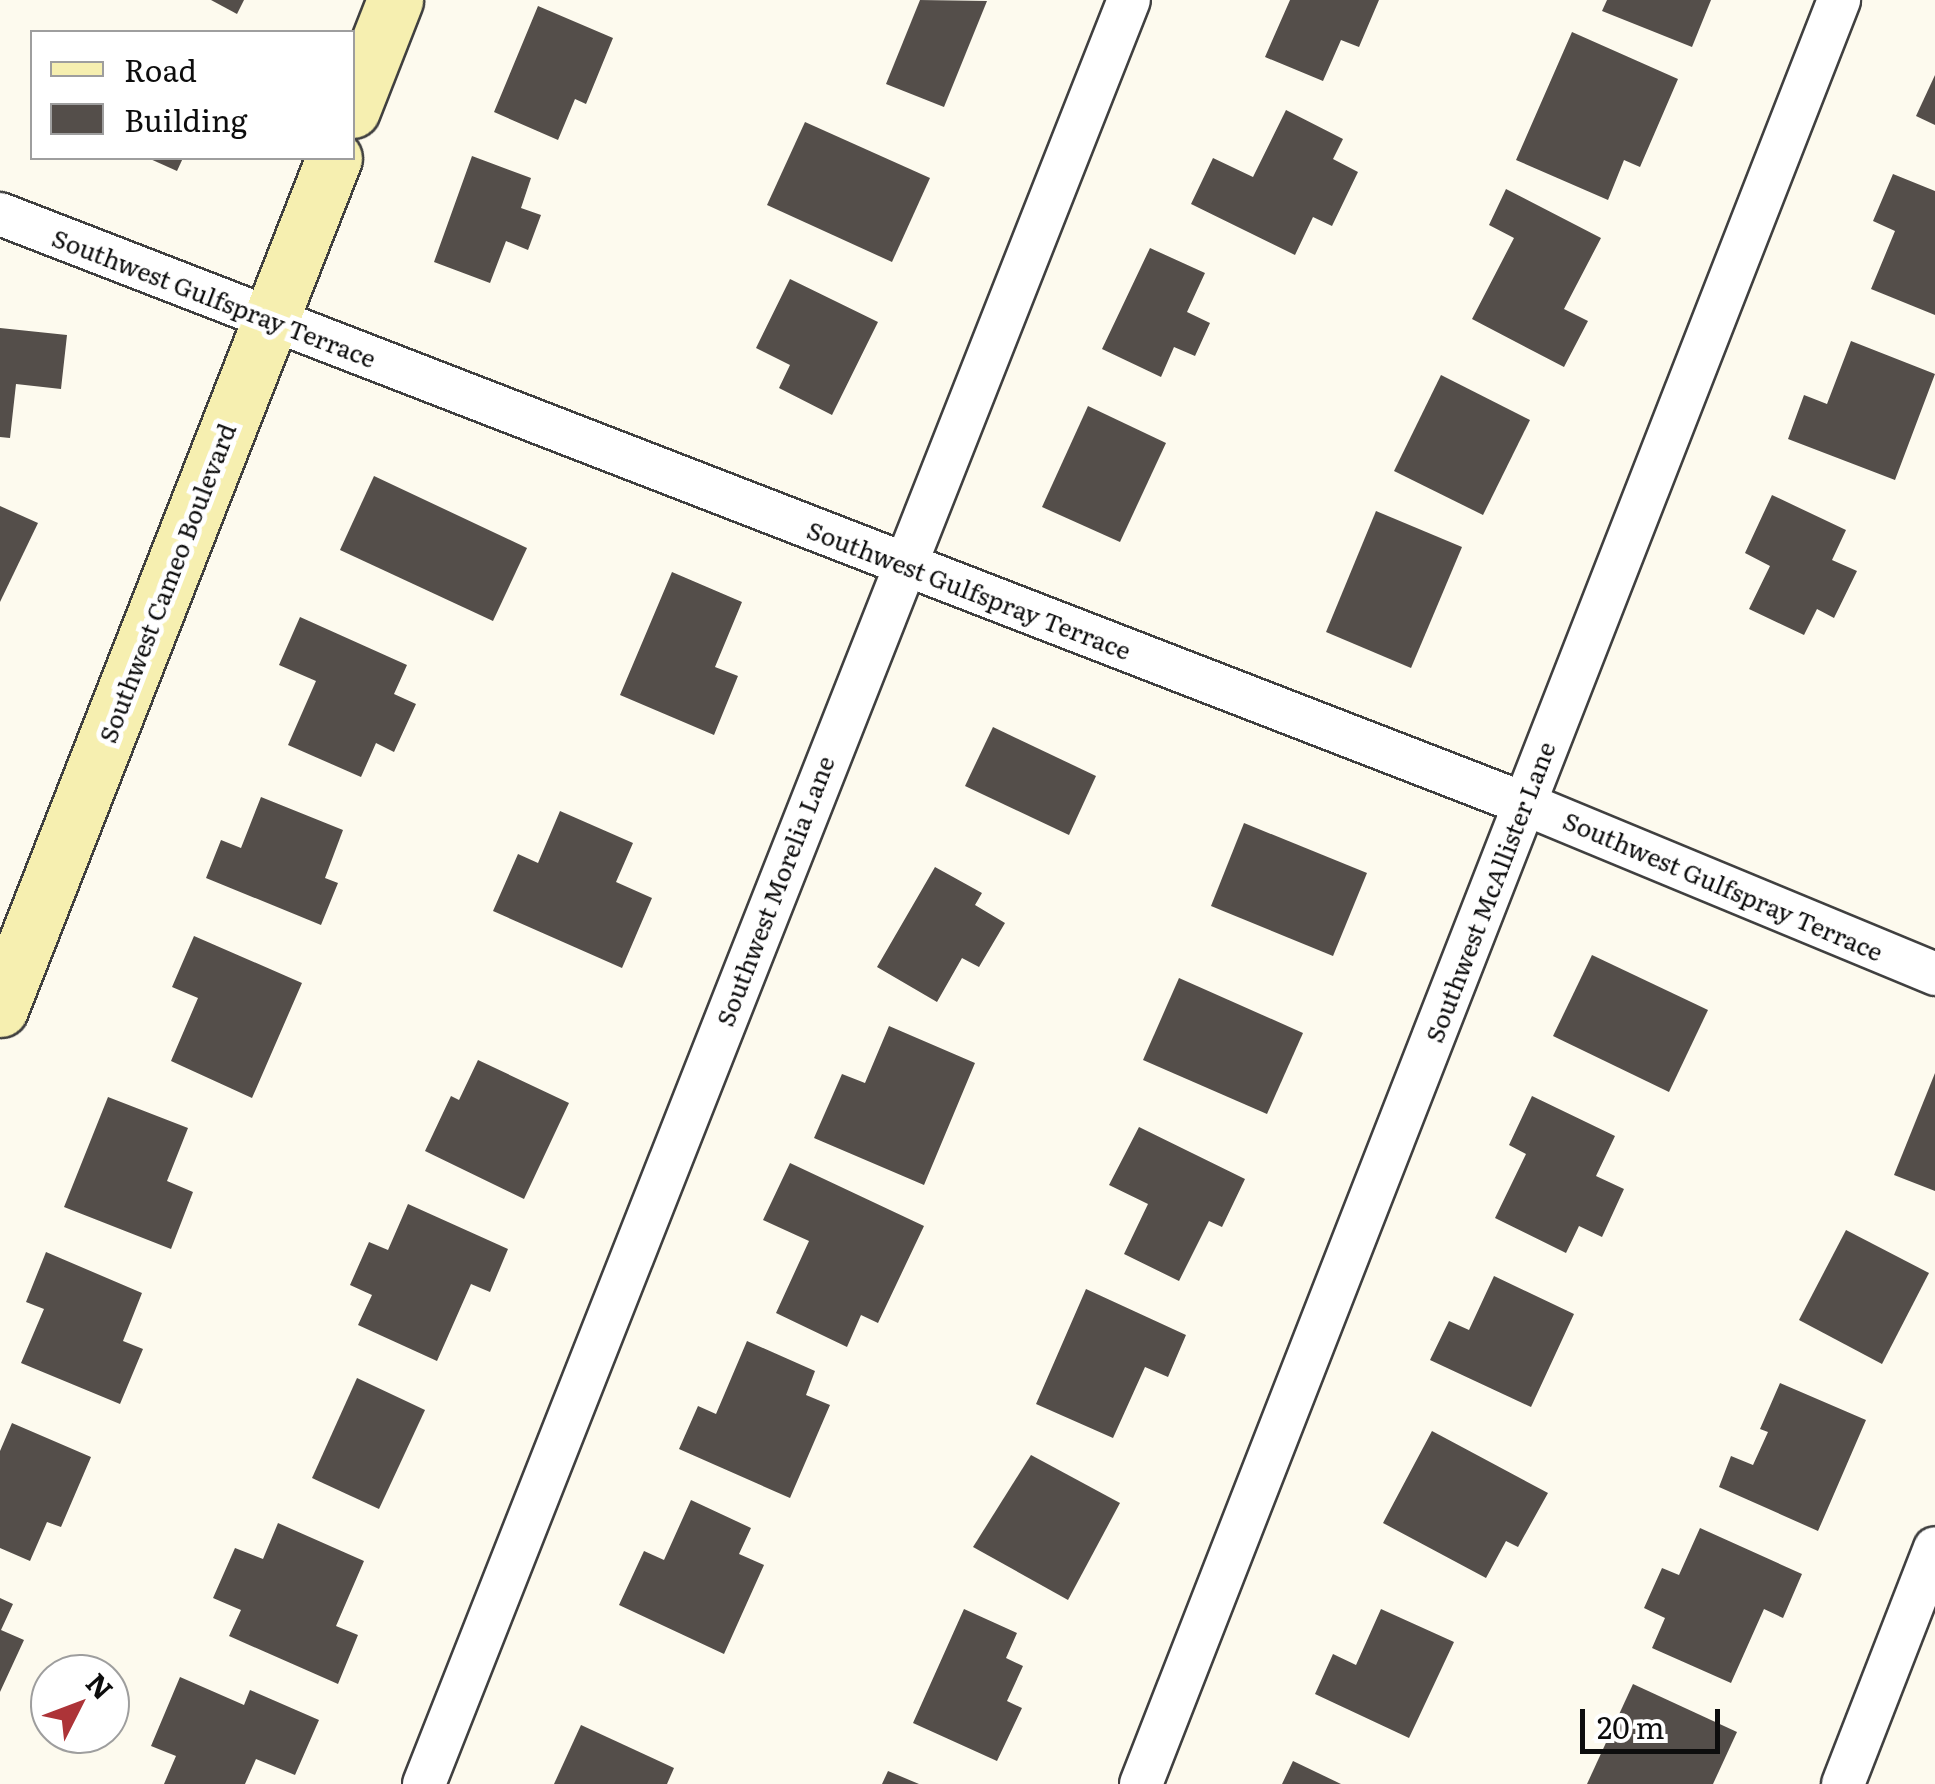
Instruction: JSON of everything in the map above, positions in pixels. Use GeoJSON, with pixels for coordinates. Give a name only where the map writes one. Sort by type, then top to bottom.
{"type":"FeatureCollection","features":[{"type":"Feature","properties":{"kind":"street"},"geometry":{"type":"LineString","coordinates":[[355,102],[396,0]]}},
{"type":"Feature","properties":{"kind":"street","name":"Southwest Morelia Lane"},"geometry":{"type":"LineString","coordinates":[[424,1784],[1129,0]]}},
{"type":"Feature","properties":{"kind":"street","name":"Southwest McAllister Lane"},"geometry":{"type":"LineString","coordinates":[[1141,1784],[1839,0]]}},
{"type":"Feature","properties":{"kind":"street","name":"Southwest Cameo Boulevard"},"geometry":{"type":"LineString","coordinates":[[0,1009],[333,160]]}},
{"type":"Feature","properties":{"kind":"street","name":"Southwest Gulfspray Terrace"},"geometry":{"type":"LineString","coordinates":[[0,214],[1525,804],[1935,974]]}},
{"type":"Feature","properties":{"kind":"street"},"geometry":{"type":"LineString","coordinates":[[1843,1784],[1935,1548]]}},
{"type":"Feature","properties":{"kind":"building"},"geometry":{"type":"Polygon","coordinates":[[[211,0],[244,0],[237,14],[211,0]]]}},
{"type":"Feature","properties":{"kind":"building"},"geometry":{"type":"Polygon","coordinates":[[[920,0],[987,1],[944,107],[886,84],[920,0]]]}},
{"type":"Feature","properties":{"kind":"building"},"geometry":{"type":"Polygon","coordinates":[[[1290,0],[1379,0],[1359,47],[1341,40],[1323,81],[1265,57],[1290,0]]]}},
{"type":"Feature","properties":{"kind":"building"},"geometry":{"type":"Polygon","coordinates":[[[1607,0],[1711,0],[1692,47],[1602,11],[1607,0]]]}},
{"type":"Feature","properties":{"kind":"building"},"geometry":{"type":"Polygon","coordinates":[[[538,6],[613,38],[586,104],[575,99],[558,140],[494,112],[538,6]]]}},
{"type":"Feature","properties":{"kind":"building"},"geometry":{"type":"Polygon","coordinates":[[[1572,32],[1678,79],[1640,167],[1624,160],[1608,200],[1516,160],[1572,32]]]}},
{"type":"Feature","properties":{"kind":"building"},"geometry":{"type":"Polygon","coordinates":[[[1935,75],[1935,125],[1916,116],[1935,75]]]}},
{"type":"Feature","properties":{"kind":"building"},"geometry":{"type":"Polygon","coordinates":[[[1286,110],[1343,139],[1333,159],[1358,172],[1332,226],[1313,217],[1295,255],[1191,204],[1213,158],[1253,177],[1286,110]]]}},
{"type":"Feature","properties":{"kind":"building"},"geometry":{"type":"Polygon","coordinates":[[[805,122],[930,178],[892,262],[767,205],[805,122]]]}},
{"type":"Feature","properties":{"kind":"building"},"geometry":{"type":"Polygon","coordinates":[[[472,156],[531,178],[521,208],[541,215],[528,250],[506,241],[490,283],[434,262],[472,156]]]}},
{"type":"Feature","properties":{"kind":"building"},"geometry":{"type":"Polygon","coordinates":[[[152,160],[182,160],[177,171],[152,160]]]}},
{"type":"Feature","properties":{"kind":"building"},"geometry":{"type":"Polygon","coordinates":[[[1893,174],[1935,191],[1935,315],[1871,289],[1895,231],[1873,221],[1893,174]]]}},
{"type":"Feature","properties":{"kind":"building"},"geometry":{"type":"Polygon","coordinates":[[[1506,189],[1601,238],[1564,309],[1588,321],[1564,367],[1472,319],[1514,238],[1489,225],[1506,189]]]}},
{"type":"Feature","properties":{"kind":"building"},"geometry":{"type":"Polygon","coordinates":[[[1150,248],[1205,273],[1187,312],[1210,323],[1195,356],[1174,347],[1161,377],[1102,349],[1150,248]]]}},
{"type":"Feature","properties":{"kind":"building"},"geometry":{"type":"Polygon","coordinates":[[[790,279],[878,322],[832,415],[779,388],[790,365],[756,348],[790,279]]]}},
{"type":"Feature","properties":{"kind":"building"},"geometry":{"type":"Polygon","coordinates":[[[0,328],[67,335],[61,389],[16,384],[10,438],[0,437],[0,328]]]}},
{"type":"Feature","properties":{"kind":"building"},"geometry":{"type":"Polygon","coordinates":[[[1851,341],[1935,374],[1895,480],[1788,439],[1804,395],[1827,404],[1851,341]]]}},
{"type":"Feature","properties":{"kind":"building"},"geometry":{"type":"Polygon","coordinates":[[[1441,375],[1530,420],[1483,515],[1394,471],[1441,375]]]}},
{"type":"Feature","properties":{"kind":"building"},"geometry":{"type":"Polygon","coordinates":[[[1088,406],[1166,443],[1120,542],[1042,507],[1088,406]]]}},
{"type":"Feature","properties":{"kind":"building"},"geometry":{"type":"Polygon","coordinates":[[[374,476],[527,548],[493,621],[340,550],[374,476]]]}},
{"type":"Feature","properties":{"kind":"building"},"geometry":{"type":"Polygon","coordinates":[[[1772,495],[1846,530],[1832,560],[1857,571],[1834,618],[1817,609],[1804,635],[1749,609],[1770,566],[1745,553],[1772,495]]]}},
{"type":"Feature","properties":{"kind":"building"},"geometry":{"type":"Polygon","coordinates":[[[0,506],[38,523],[0,602],[0,506]]]}},
{"type":"Feature","properties":{"kind":"building"},"geometry":{"type":"Polygon","coordinates":[[[1376,511],[1462,547],[1411,668],[1326,632],[1376,511]]]}},
{"type":"Feature","properties":{"kind":"building"},"geometry":{"type":"Polygon","coordinates":[[[672,572],[742,602],[715,667],[738,676],[714,735],[620,695],[672,572]]]}},
{"type":"Feature","properties":{"kind":"building"},"geometry":{"type":"Polygon","coordinates":[[[300,617],[407,665],[394,694],[416,704],[394,752],[376,743],[361,777],[288,745],[316,681],[279,665],[300,617]]]}},
{"type":"Feature","properties":{"kind":"building"},"geometry":{"type":"Polygon","coordinates":[[[993,727],[1096,776],[1069,835],[965,786],[993,727]]]}},
{"type":"Feature","properties":{"kind":"building"},"geometry":{"type":"Polygon","coordinates":[[[261,797],[343,830],[325,878],[338,883],[321,925],[206,878],[221,840],[241,848],[261,797]]]}},
{"type":"Feature","properties":{"kind":"building"},"geometry":{"type":"Polygon","coordinates":[[[560,811],[633,843],[616,882],[652,898],[622,968],[493,911],[518,854],[538,863],[560,811]]]}},
{"type":"Feature","properties":{"kind":"building"},"geometry":{"type":"Polygon","coordinates":[[[1244,823],[1367,873],[1333,956],[1211,906],[1244,823]]]}},
{"type":"Feature","properties":{"kind":"building"},"geometry":{"type":"Polygon","coordinates":[[[935,867],[982,893],[975,905],[1005,923],[979,967],[962,958],[937,1002],[877,967],[935,867]]]}},
{"type":"Feature","properties":{"kind":"building"},"geometry":{"type":"Polygon","coordinates":[[[194,936],[302,983],[252,1098],[171,1061],[198,998],[172,987],[194,936]]]}},
{"type":"Feature","properties":{"kind":"building"},"geometry":{"type":"Polygon","coordinates":[[[1592,955],[1708,1010],[1669,1092],[1553,1036],[1592,955]]]}},
{"type":"Feature","properties":{"kind":"building"},"geometry":{"type":"Polygon","coordinates":[[[1179,978],[1303,1033],[1267,1114],[1143,1060],[1179,978]]]}},
{"type":"Feature","properties":{"kind":"building"},"geometry":{"type":"Polygon","coordinates":[[[889,1026],[975,1063],[924,1185],[814,1138],[842,1074],[865,1083],[889,1026]]]}},
{"type":"Feature","properties":{"kind":"building"},"geometry":{"type":"Polygon","coordinates":[[[478,1060],[569,1103],[524,1199],[425,1151],[451,1096],[459,1100],[478,1060]]]}},
{"type":"Feature","properties":{"kind":"building"},"geometry":{"type":"Polygon","coordinates":[[[1935,1073],[1935,1191],[1894,1175],[1935,1073]]]}},
{"type":"Feature","properties":{"kind":"building"},"geometry":{"type":"Polygon","coordinates":[[[1532,1096],[1615,1136],[1596,1176],[1624,1189],[1602,1237],[1579,1226],[1566,1253],[1495,1218],[1526,1154],[1509,1145],[1532,1096]]]}},
{"type":"Feature","properties":{"kind":"building"},"geometry":{"type":"Polygon","coordinates":[[[108,1097],[188,1128],[167,1181],[193,1192],[171,1249],[64,1207],[108,1097]]]}},
{"type":"Feature","properties":{"kind":"building"},"geometry":{"type":"Polygon","coordinates":[[[1139,1127],[1245,1179],[1222,1227],[1209,1221],[1179,1281],[1124,1254],[1148,1204],[1109,1185],[1139,1127]]]}},
{"type":"Feature","properties":{"kind":"building"},"geometry":{"type":"Polygon","coordinates":[[[790,1163],[924,1226],[878,1323],[861,1315],[847,1347],[776,1313],[809,1241],[763,1220],[790,1163]]]}},
{"type":"Feature","properties":{"kind":"building"},"geometry":{"type":"Polygon","coordinates":[[[408,1204],[508,1249],[490,1292],[471,1284],[437,1361],[358,1325],[372,1295],[350,1285],[369,1242],[388,1250],[408,1204]]]}},
{"type":"Feature","properties":{"kind":"building"},"geometry":{"type":"Polygon","coordinates":[[[1846,1230],[1929,1273],[1882,1364],[1799,1320],[1846,1230]]]}},
{"type":"Feature","properties":{"kind":"building"},"geometry":{"type":"Polygon","coordinates":[[[46,1252],[142,1293],[123,1341],[143,1349],[120,1404],[21,1363],[44,1309],[26,1302],[46,1252]]]}},
{"type":"Feature","properties":{"kind":"building"},"geometry":{"type":"Polygon","coordinates":[[[1494,1276],[1574,1314],[1531,1407],[1430,1360],[1449,1321],[1469,1330],[1494,1276]]]}},
{"type":"Feature","properties":{"kind":"building"},"geometry":{"type":"Polygon","coordinates":[[[1086,1289],[1186,1335],[1168,1377],[1145,1367],[1113,1438],[1036,1404],[1086,1289]]]}},
{"type":"Feature","properties":{"kind":"building"},"geometry":{"type":"Polygon","coordinates":[[[747,1341],[815,1371],[806,1395],[830,1405],[790,1498],[679,1449],[698,1406],[716,1414],[747,1341]]]}},
{"type":"Feature","properties":{"kind":"building"},"geometry":{"type":"Polygon","coordinates":[[[357,1378],[425,1410],[379,1509],[312,1478],[357,1378]]]}},
{"type":"Feature","properties":{"kind":"building"},"geometry":{"type":"Polygon","coordinates":[[[1780,1383],[1866,1420],[1818,1531],[1719,1487],[1731,1456],[1753,1465],[1768,1432],[1760,1429],[1780,1383]]]}},
{"type":"Feature","properties":{"kind":"building"},"geometry":{"type":"Polygon","coordinates":[[[12,1423],[91,1457],[61,1527],[47,1522],[30,1561],[0,1548],[0,1451],[12,1423]]]}},
{"type":"Feature","properties":{"kind":"building"},"geometry":{"type":"Polygon","coordinates":[[[1432,1431],[1548,1493],[1518,1547],[1506,1541],[1486,1578],[1383,1523],[1432,1431]]]}},
{"type":"Feature","properties":{"kind":"building"},"geometry":{"type":"Polygon","coordinates":[[[1031,1455],[1120,1503],[1068,1600],[973,1547],[1031,1455]]]}},
{"type":"Feature","properties":{"kind":"building"},"geometry":{"type":"Polygon","coordinates":[[[691,1500],[751,1528],[739,1554],[764,1565],[724,1654],[619,1605],[644,1551],[664,1560],[691,1500]]]}},
{"type":"Feature","properties":{"kind":"building"},"geometry":{"type":"Polygon","coordinates":[[[278,1523],[364,1561],[336,1626],[358,1635],[338,1684],[229,1636],[241,1610],[213,1598],[235,1548],[263,1559],[278,1523]]]}},
{"type":"Feature","properties":{"kind":"building"},"geometry":{"type":"Polygon","coordinates":[[[1700,1528],[1802,1574],[1783,1618],[1764,1609],[1731,1683],[1652,1648],[1665,1618],[1644,1608],[1662,1568],[1679,1575],[1700,1528]]]}},
{"type":"Feature","properties":{"kind":"building"},"geometry":{"type":"Polygon","coordinates":[[[0,1598],[13,1604],[1,1630],[24,1640],[0,1692],[0,1598]]]}},
{"type":"Feature","properties":{"kind":"building"},"geometry":{"type":"Polygon","coordinates":[[[964,1609],[1017,1633],[1006,1658],[1023,1666],[1007,1701],[1022,1708],[997,1761],[913,1723],[964,1609]]]}},
{"type":"Feature","properties":{"kind":"building"},"geometry":{"type":"Polygon","coordinates":[[[1381,1609],[1454,1642],[1409,1738],[1315,1694],[1333,1654],[1356,1665],[1381,1609]]]}},
{"type":"Feature","properties":{"kind":"building"},"geometry":{"type":"Polygon","coordinates":[[[180,1677],[244,1705],[250,1690],[319,1720],[295,1775],[256,1759],[245,1784],[164,1784],[176,1756],[151,1746],[180,1677]]]}},
{"type":"Feature","properties":{"kind":"building"},"geometry":{"type":"Polygon","coordinates":[[[1633,1684],[1737,1732],[1713,1784],[1587,1784],[1633,1684]]]}},
{"type":"Feature","properties":{"kind":"building"},"geometry":{"type":"Polygon","coordinates":[[[581,1725],[674,1768],[667,1784],[554,1784],[581,1725]]]}},
{"type":"Feature","properties":{"kind":"building"},"geometry":{"type":"Polygon","coordinates":[[[1293,1761],[1341,1784],[1282,1784],[1293,1761]]]}},
{"type":"Feature","properties":{"kind":"building"},"geometry":{"type":"Polygon","coordinates":[[[888,1771],[919,1784],[882,1784],[888,1771]]]}}]}
